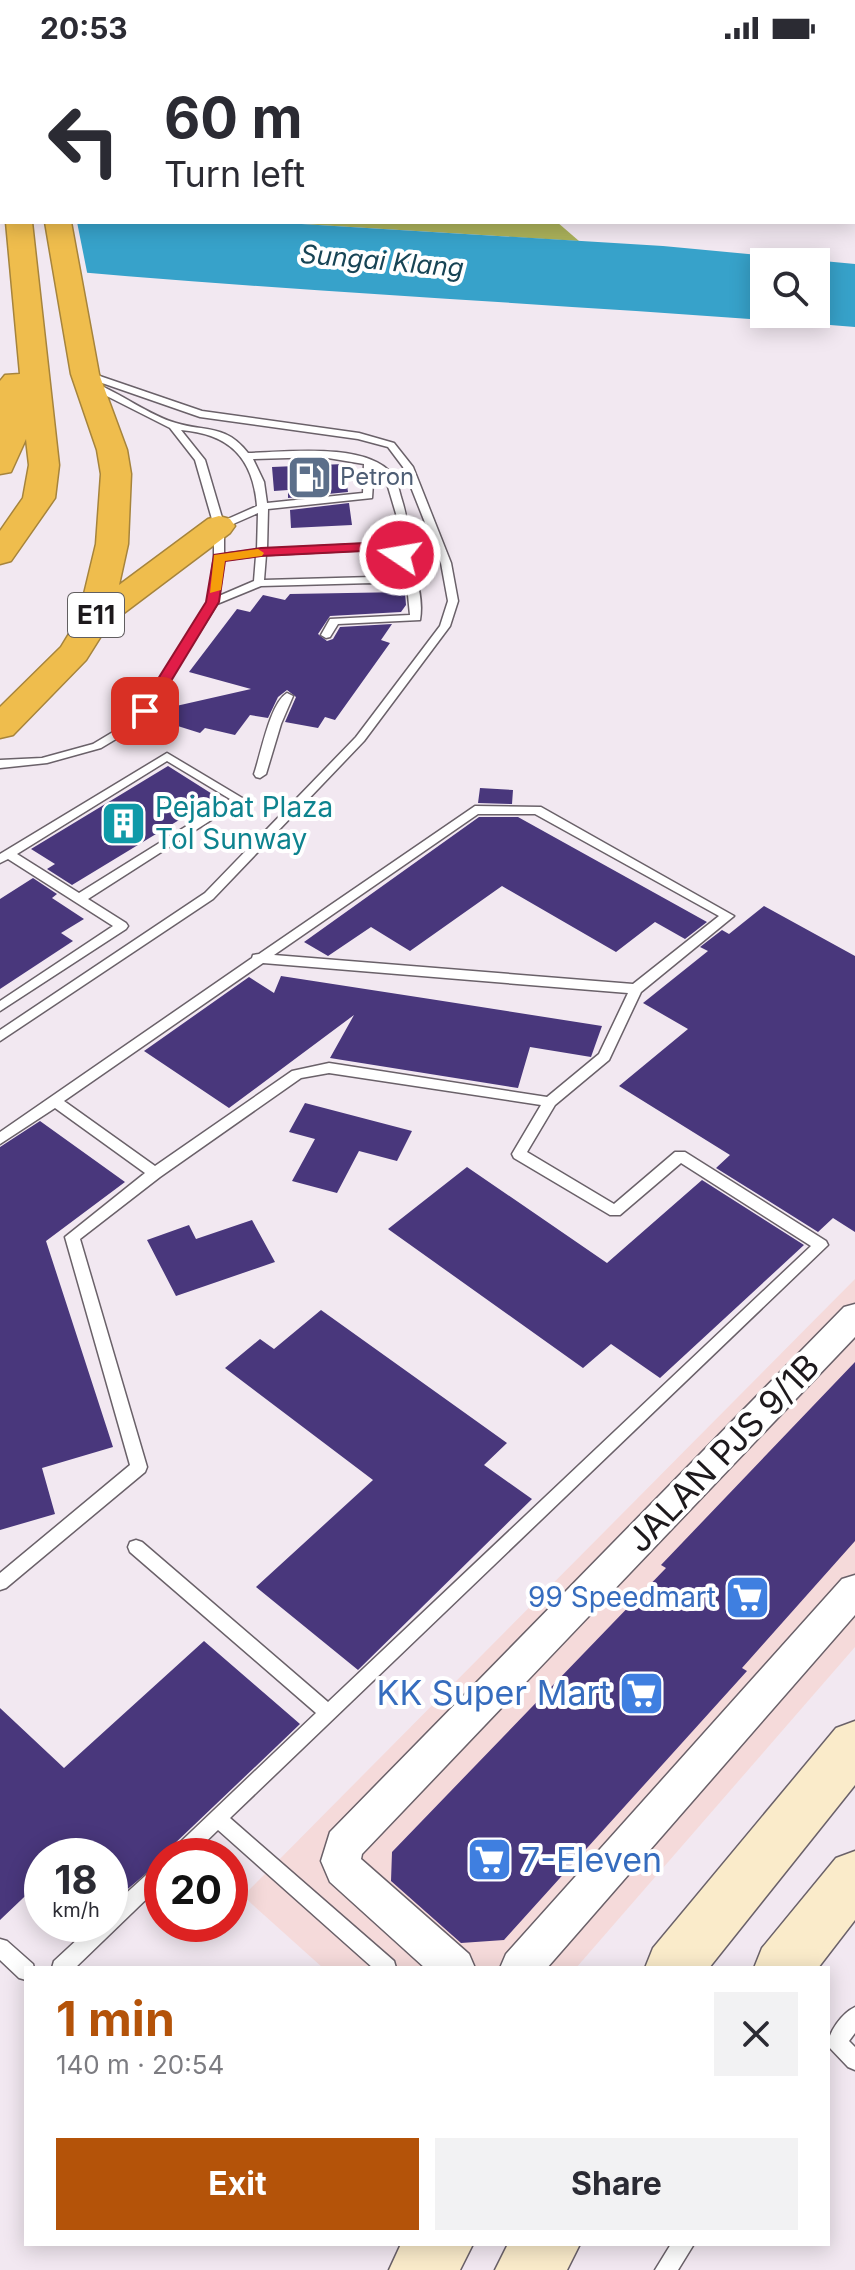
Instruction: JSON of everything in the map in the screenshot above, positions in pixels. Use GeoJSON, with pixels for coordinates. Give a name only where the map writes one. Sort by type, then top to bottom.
{"type":"FeatureCollection","features":[{"type":"Feature","properties":{"kind":"highway"},"geometry":{"type":"LineString","coordinates":[[0,224],[44,465],[39,498],[0,554]]}},
{"type":"Feature","properties":{"kind":"highway"},"geometry":{"type":"LineString","coordinates":[[0,465],[15,430],[8,407],[23,356],[19,224]]}},
{"type":"Feature","properties":{"kind":"highway","name":"E11"},"geometry":{"type":"LineString","coordinates":[[0,727],[74,653],[95,619],[112,544],[116,474],[112,450],[84,369],[58,224]]}},
{"type":"Feature","properties":{"kind":"highway"},"geometry":{"type":"LineString","coordinates":[[95,619],[219,542]]}},
{"type":"Feature","properties":{"kind":"street","name":"JALAN PJS 9/1B"},"geometry":{"type":"LineString","coordinates":[[453,1966],[344,1869],[341,1853],[344,1845],[855,1316]]}},
{"type":"Feature","properties":{"kind":"street"},"geometry":{"type":"LineString","coordinates":[[522,1966],[855,1590]]}},
{"type":"Feature","properties":{"kind":"street"},"geometry":{"type":"LineString","coordinates":[[675,1966],[855,1745]]}},
{"type":"Feature","properties":{"kind":"street"},"geometry":{"type":"LineString","coordinates":[[784,1966],[855,1877]]}},
{"type":"Feature","properties":{"kind":"street"},"geometry":{"type":"LineString","coordinates":[[420,2270],[440,2246]]}},
{"type":"Feature","properties":{"kind":"street"},"geometry":{"type":"LineString","coordinates":[[526,2270],[547,2246]]}},
{"type":"Feature","properties":{"kind":"lane"},"geometry":{"type":"LineString","coordinates":[[0,764],[43,761],[97,746],[122,731],[145,711],[213,602],[219,542],[200,460],[173,426],[84,369]]}},
{"type":"Feature","properties":{"kind":"lane"},"geometry":{"type":"LineString","coordinates":[[0,1036],[209,896],[360,739],[445,626],[453,601],[446,563],[408,467],[391,445],[359,436],[232,421],[200,414],[84,369]]}},
{"type":"Feature","properties":{"kind":"lane"},"geometry":{"type":"LineString","coordinates":[[173,426],[223,436],[248,456],[265,506],[259,583]]}},
{"type":"Feature","properties":{"kind":"lane"},"geometry":{"type":"LineString","coordinates":[[219,542],[261,552],[387,546],[399,536],[404,522],[388,475],[369,461],[342,456],[248,456]]}},
{"type":"Feature","properties":{"kind":"lane"},"geometry":{"type":"LineString","coordinates":[[219,542],[265,506],[368,496],[369,461]]}},
{"type":"Feature","properties":{"kind":"lane"},"geometry":{"type":"LineString","coordinates":[[326,635],[334,621],[416,618],[412,582],[400,555],[387,546]]}},
{"type":"Feature","properties":{"kind":"lane"},"geometry":{"type":"LineString","coordinates":[[213,602],[259,583],[412,582]]}},
{"type":"Feature","properties":{"kind":"lane"},"geometry":{"type":"LineString","coordinates":[[260,774],[274,736],[279,711],[287,696]]}},
{"type":"Feature","properties":{"kind":"lane"},"geometry":{"type":"LineString","coordinates":[[0,1007],[122,926],[4,856],[167,756],[238,799],[79,899]]}},
{"type":"Feature","properties":{"kind":"lane"},"geometry":{"type":"LineString","coordinates":[[0,1139],[475,810],[537,810],[728,916],[636,989],[604,1057],[550,1102],[519,1154],[615,1211],[680,1156],[821,1245],[197,1838]]}},
{"type":"Feature","properties":{"kind":"lane"},"geometry":{"type":"LineString","coordinates":[[258,958],[636,989]]}},
{"type":"Feature","properties":{"kind":"lane"},"geometry":{"type":"LineString","coordinates":[[0,1583],[139,1467],[72,1237],[155,1173],[297,1074],[329,1068],[550,1102]]}},
{"type":"Feature","properties":{"kind":"lane"},"geometry":{"type":"LineString","coordinates":[[56,1102],[155,1173]]}},
{"type":"Feature","properties":{"kind":"lane"},"geometry":{"type":"LineString","coordinates":[[136,1547],[328,1713]]}},
{"type":"Feature","properties":{"kind":"lane"},"geometry":{"type":"LineString","coordinates":[[218,1819],[385,1966]]}},
{"type":"Feature","properties":{"kind":"lane"},"geometry":{"type":"LineString","coordinates":[[128,1905],[144,1889]]}},
{"type":"Feature","properties":{"kind":"lane"},"geometry":{"type":"LineString","coordinates":[[63,1966],[89,1942]]}},
{"type":"Feature","properties":{"kind":"lane"},"geometry":{"type":"LineString","coordinates":[[0,1948],[24,1969]]}},
{"type":"Feature","properties":{"kind":"lane"},"geometry":{"type":"LineString","coordinates":[[855,2017],[831,2043],[855,2060]]}},
{"type":"Feature","properties":{"kind":"lane"},"geometry":{"type":"LineString","coordinates":[[665,2270],[683,2246]]}},
{"type":"Feature","properties":{"kind":"shaded area"},"geometry":{"type":"Polygon","coordinates":[[[855,1279],[855,1647],[578,1966],[321,1966],[248,1900],[248,1891],[855,1279]]]}},
{"type":"Feature","properties":{"kind":"green space"},"geometry":{"type":"Polygon","coordinates":[[[302,224],[559,224],[579,241],[302,224]]]}},
{"type":"Feature","properties":{"kind":"water","name":"Sungai Klang"},"geometry":{"type":"Polygon","coordinates":[[[0,224],[302,224],[750,254],[750,319],[213,283],[0,265],[0,224]]]}},
{"type":"Feature","properties":{"kind":"water"},"geometry":{"type":"Polygon","coordinates":[[[830,262],[855,264],[855,327],[830,325],[830,262]]]}},
{"type":"Feature","properties":{"kind":"pier"},"geometry":{"type":"Polygon","coordinates":[[[0,224],[77,224],[88,277],[0,269],[0,224]]]}},
{"type":"Feature","properties":{"kind":"building","name":"Petron"},"geometry":{"type":"Polygon","coordinates":[[[344,464],[348,492],[288,498],[288,490],[274,491],[272,467],[344,464]]]}},
{"type":"Feature","properties":{"kind":"building"},"geometry":{"type":"Polygon","coordinates":[[[349,503],[352,525],[291,528],[290,510],[349,503]]]}},
{"type":"Feature","properties":{"kind":"building"},"geometry":{"type":"Polygon","coordinates":[[[405,592],[406,605],[401,612],[330,616],[318,634],[327,641],[333,639],[340,627],[392,624],[381,640],[390,643],[335,720],[325,717],[318,728],[285,722],[296,697],[287,690],[278,697],[268,718],[250,715],[235,735],[205,728],[200,733],[149,717],[154,711],[251,689],[189,672],[237,609],[250,612],[263,595],[285,600],[290,594],[405,592]]]}},
{"type":"Feature","properties":{"kind":"building","name":"Pejabat Plaza Tol Sunway"},"geometry":{"type":"Polygon","coordinates":[[[168,766],[217,797],[72,885],[47,869],[55,864],[31,849],[168,766]]]}},
{"type":"Feature","properties":{"kind":"building"},"geometry":{"type":"Polygon","coordinates":[[[480,788],[513,790],[512,804],[478,803],[480,788]]]}},
{"type":"Feature","properties":{"kind":"building"},"geometry":{"type":"Polygon","coordinates":[[[479,817],[518,817],[707,922],[685,939],[655,922],[616,952],[502,886],[410,951],[371,927],[328,956],[304,942],[479,817]]]}},
{"type":"Feature","properties":{"kind":"building"},"geometry":{"type":"Polygon","coordinates":[[[33,878],[57,894],[52,898],[84,919],[61,933],[73,941],[0,989],[0,899],[33,878]]]}},
{"type":"Feature","properties":{"kind":"building"},"geometry":{"type":"Polygon","coordinates":[[[764,906],[855,956],[855,1232],[833,1218],[818,1232],[716,1168],[730,1155],[619,1086],[688,1029],[643,1003],[708,951],[700,947],[722,930],[729,934],[764,906]]]}},
{"type":"Feature","properties":{"kind":"building"},"geometry":{"type":"Polygon","coordinates":[[[281,976],[602,1026],[591,1057],[530,1047],[518,1088],[330,1058],[354,1015],[229,1108],[144,1051],[249,977],[274,993],[281,976]]]}},
{"type":"Feature","properties":{"kind":"building"},"geometry":{"type":"Polygon","coordinates":[[[305,1103],[412,1131],[397,1161],[359,1151],[337,1193],[292,1181],[315,1139],[289,1132],[305,1103]]]}},
{"type":"Feature","properties":{"kind":"building"},"geometry":{"type":"Polygon","coordinates":[[[40,1121],[125,1182],[46,1241],[113,1447],[42,1468],[55,1514],[0,1530],[0,1147],[40,1121]]]}},
{"type":"Feature","properties":{"kind":"building"},"geometry":{"type":"Polygon","coordinates":[[[467,1167],[607,1263],[702,1180],[804,1245],[660,1378],[611,1344],[583,1368],[388,1229],[467,1167]]]}},
{"type":"Feature","properties":{"kind":"building"},"geometry":{"type":"Polygon","coordinates":[[[252,1220],[275,1262],[176,1296],[147,1240],[189,1225],[196,1239],[252,1220]]]}},
{"type":"Feature","properties":{"kind":"building"},"geometry":{"type":"Polygon","coordinates":[[[321,1310],[507,1443],[484,1465],[532,1499],[358,1670],[256,1587],[373,1480],[225,1368],[260,1339],[274,1349],[321,1310]]]}},
{"type":"Feature","properties":{"kind":"building"},"geometry":{"type":"Polygon","coordinates":[[[855,1362],[855,1541],[742,1668],[747,1671],[504,1940],[461,1943],[391,1881],[392,1852],[666,1568],[661,1565],[855,1362]]]}},
{"type":"Feature","properties":{"kind":"building"},"geometry":{"type":"Polygon","coordinates":[[[204,1641],[300,1724],[180,1838],[144,1838],[144,1875],[128,1889],[128,1838],[24,1838],[24,1897],[0,1920],[0,1708],[64,1768],[204,1641]]]}},
{"type":"Feature","properties":{"kind":"slow traffic"},"geometry":{"type":"LineString","coordinates":[[214,590],[219,558],[258,553]]}},
{"type":"Feature","properties":{"kind":"place","name":"Petron"},"geometry":{"type":"Point","coordinates":[309,477]}},
{"type":"Feature","properties":{"kind":"place","name":"Pejabat Plaza Tol Sunway"},"geometry":{"type":"Point","coordinates":[124,823]}},
{"type":"Feature","properties":{"kind":"place","name":"99 Speedmart"},"geometry":{"type":"Point","coordinates":[747,1597]}},
{"type":"Feature","properties":{"kind":"place","name":"KK Super Mart"},"geometry":{"type":"Point","coordinates":[642,1693]}},
{"type":"Feature","properties":{"kind":"place","name":"7-Eleven"},"geometry":{"type":"Point","coordinates":[490,1860]}},
{"type":"Feature","properties":{"kind":"route"},"geometry":{"type":"LineString","coordinates":[[145,711],[213,602],[219,558],[261,552],[387,546],[400,555]]}}]}
